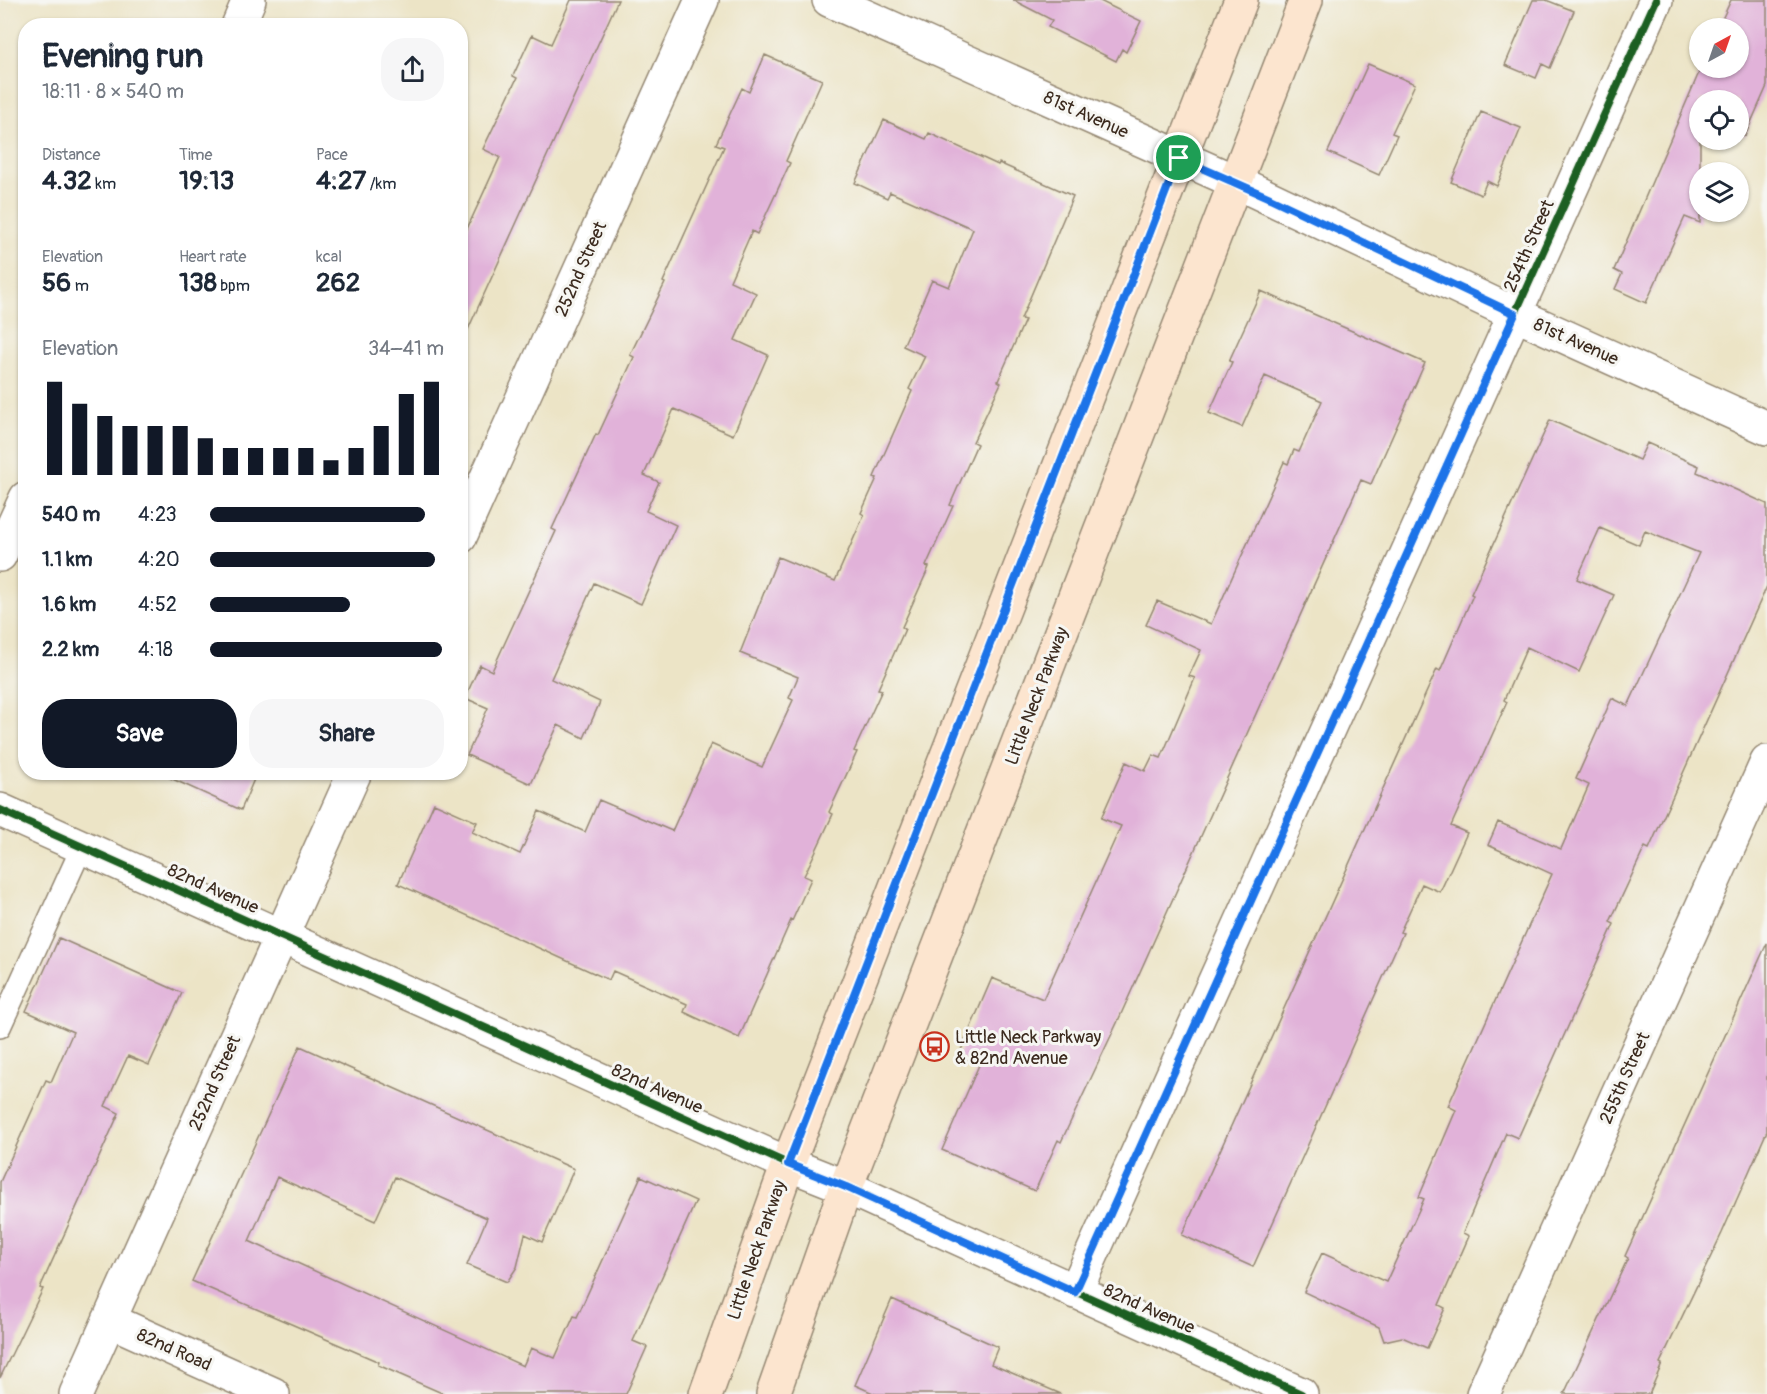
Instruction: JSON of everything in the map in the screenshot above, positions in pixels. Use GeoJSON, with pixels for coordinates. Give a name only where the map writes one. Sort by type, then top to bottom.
{"type":"FeatureCollection","features":[{"type":"Feature","properties":{"kind":"main road","name":"Little Neck Parkway"},"geometry":{"type":"LineString","coordinates":[[706,1394],[788,1164],[1240,0]]}},
{"type":"Feature","properties":{"kind":"main road","name":"Little Neck Parkway"},"geometry":{"type":"LineString","coordinates":[[773,1394],[846,1187],[1306,0]]}},
{"type":"Feature","properties":{"kind":"street"},"geometry":{"type":"LineString","coordinates":[[241,18],[249,0]]}},
{"type":"Feature","properties":{"kind":"street","name":"252nd Street"},"geometry":{"type":"LineString","coordinates":[[468,519],[702,0]]}},
{"type":"Feature","properties":{"kind":"street","name":"81st Avenue"},"geometry":{"type":"LineString","coordinates":[[829,0],[1236,182],[1515,314],[1767,428]]}},
{"type":"Feature","properties":{"kind":"street","name":"254th Street"},"geometry":{"type":"LineString","coordinates":[[1075,1292],[1656,0]]}},
{"type":"Feature","properties":{"kind":"street"},"geometry":{"type":"LineString","coordinates":[[0,555],[18,516]]}},
{"type":"Feature","properties":{"kind":"street","name":"255th Street"},"geometry":{"type":"LineString","coordinates":[[1483,1394],[1767,762]]}},
{"type":"Feature","properties":{"kind":"street","name":"252nd Street"},"geometry":{"type":"LineString","coordinates":[[76,1394],[351,780]]}},
{"type":"Feature","properties":{"kind":"street","name":"82nd Avenue"},"geometry":{"type":"LineString","coordinates":[[0,810],[788,1164],[846,1187],[1301,1394]]}},
{"type":"Feature","properties":{"kind":"street","name":"82nd Road"},"geometry":{"type":"LineString","coordinates":[[109,1320],[273,1394]]}},
{"type":"Feature","properties":{"kind":"lane"},"geometry":{"type":"LineString","coordinates":[[0,1027],[82,847]]}},
{"type":"Feature","properties":{"kind":"building"},"geometry":{"type":"Polygon","coordinates":[[[571,0],[618,0],[468,329],[468,227],[500,157],[483,149],[517,78],[513,76],[532,35],[551,44],[571,0]]]}},
{"type":"Feature","properties":{"kind":"building"},"geometry":{"type":"Polygon","coordinates":[[[1013,0],[1098,0],[1141,21],[1126,52],[1122,49],[1116,61],[1048,27],[1052,20],[1013,0]]]}},
{"type":"Feature","properties":{"kind":"building"},"geometry":{"type":"Polygon","coordinates":[[[1533,0],[1546,0],[1574,11],[1550,68],[1542,64],[1536,78],[1505,65],[1533,0]]]}},
{"type":"Feature","properties":{"kind":"building"},"geometry":{"type":"Polygon","coordinates":[[[1731,0],[1767,0],[1767,86],[1749,127],[1749,90],[1692,90],[1697,78],[1749,78],[1749,18],[1723,18],[1731,0]]]}},
{"type":"Feature","properties":{"kind":"building"},"geometry":{"type":"Polygon","coordinates":[[[765,55],[822,80],[786,161],[790,163],[757,234],[752,231],[730,281],[756,293],[735,340],[768,355],[733,435],[674,409],[644,475],[659,482],[646,511],[676,525],[641,604],[594,583],[551,679],[600,702],[584,738],[558,725],[531,784],[468,755],[488,708],[468,699],[468,691],[480,665],[492,671],[556,531],[552,529],[634,357],[630,355],[665,283],[663,282],[724,147],[716,144],[742,88],[749,92],[765,55]]]}},
{"type":"Feature","properties":{"kind":"building"},"geometry":{"type":"Polygon","coordinates":[[[1368,64],[1415,84],[1392,133],[1397,135],[1379,175],[1328,152],[1368,64]]]}},
{"type":"Feature","properties":{"kind":"building"},"geometry":{"type":"Polygon","coordinates":[[[1689,96],[1689,150],[1700,150],[1700,162],[1689,162],[1689,219],[1685,217],[1646,303],[1615,289],[1622,274],[1614,270],[1689,96]]]}},
{"type":"Feature","properties":{"kind":"building"},"geometry":{"type":"Polygon","coordinates":[[[1481,112],[1521,128],[1497,186],[1487,181],[1481,195],[1451,182],[1481,112]]]}},
{"type":"Feature","properties":{"kind":"building"},"geometry":{"type":"Polygon","coordinates":[[[884,120],[926,139],[929,133],[1073,196],[1021,319],[1025,320],[998,381],[1001,383],[973,442],[977,444],[926,566],[929,567],[902,627],[905,629],[878,689],[882,690],[829,812],[833,814],[804,876],[811,879],[739,1038],[684,1012],[687,1004],[613,971],[609,980],[398,884],[434,803],[477,822],[472,832],[520,854],[539,811],[585,832],[599,800],[672,831],[711,744],[762,767],[793,700],[789,698],[798,677],[740,653],[778,557],[835,581],[864,515],[861,513],[877,478],[874,477],[912,391],[909,389],[925,356],[903,346],[932,280],[949,287],[973,229],[890,192],[887,198],[855,183],[884,120]]]}},
{"type":"Feature","properties":{"kind":"building"},"geometry":{"type":"Polygon","coordinates":[[[1261,291],[1425,363],[1371,484],[1361,480],[1117,1023],[1061,1142],[1058,1140],[1035,1191],[942,1150],[979,1065],[958,1057],[992,978],[1043,999],[1121,826],[1101,818],[1126,762],[1145,771],[1153,755],[1161,758],[1195,678],[1189,676],[1201,650],[1146,625],[1157,601],[1211,624],[1284,462],[1288,464],[1294,450],[1299,452],[1322,401],[1265,376],[1242,427],[1209,413],[1232,362],[1229,361],[1261,291]]]}},
{"type":"Feature","properties":{"kind":"building"},"geometry":{"type":"Polygon","coordinates":[[[1550,420],[1639,460],[1647,443],[1699,466],[1697,472],[1767,504],[1767,586],[1649,849],[1645,847],[1610,922],[1614,924],[1518,1138],[1506,1133],[1463,1233],[1469,1236],[1439,1305],[1445,1308],[1427,1348],[1402,1337],[1384,1341],[1379,1327],[1304,1292],[1322,1253],[1386,1282],[1424,1199],[1419,1197],[1456,1110],[1448,1106],[1552,874],[1488,845],[1498,822],[1561,849],[1589,785],[1576,779],[1612,698],[1628,706],[1699,553],[1645,531],[1639,545],[1600,528],[1577,579],[1614,595],[1579,672],[1527,647],[1504,700],[1507,702],[1451,826],[1467,833],[1440,892],[1422,884],[1400,932],[1403,933],[1253,1267],[1182,1235],[1437,669],[1440,671],[1473,595],[1471,594],[1550,420]]]}},
{"type":"Feature","properties":{"kind":"building"},"geometry":{"type":"Polygon","coordinates":[[[175,780],[254,780],[241,810],[175,780]]]}},
{"type":"Feature","properties":{"kind":"building"},"geometry":{"type":"Polygon","coordinates":[[[59,938],[182,993],[149,1065],[128,1056],[105,1106],[119,1113],[40,1288],[43,1289],[0,1378],[0,1182],[46,1080],[51,1082],[73,1032],[26,1011],[59,938]]]}},
{"type":"Feature","properties":{"kind":"building"},"geometry":{"type":"Polygon","coordinates":[[[1767,943],[1767,1131],[1722,1233],[1660,1363],[1662,1364],[1649,1394],[1564,1394],[1628,1258],[1625,1256],[1767,943]]]}},
{"type":"Feature","properties":{"kind":"building"},"geometry":{"type":"Polygon","coordinates":[[[300,1046],[574,1169],[542,1242],[525,1234],[517,1267],[507,1282],[467,1265],[487,1218],[395,1177],[375,1221],[277,1177],[249,1241],[523,1366],[531,1348],[555,1358],[574,1316],[577,1317],[641,1176],[696,1201],[633,1341],[647,1347],[626,1394],[444,1394],[378,1365],[379,1362],[192,1281],[300,1046]]]}},
{"type":"Feature","properties":{"kind":"building"},"geometry":{"type":"Polygon","coordinates":[[[892,1299],[998,1347],[991,1364],[1061,1394],[875,1394],[855,1385],[892,1299]]]}},
{"type":"Feature","properties":{"kind":"cycle path"},"geometry":{"type":"LineString","coordinates":[[1075,1292],[1656,0]]}},
{"type":"Feature","properties":{"kind":"cycle path"},"geometry":{"type":"LineString","coordinates":[[0,810],[788,1164],[846,1187],[1301,1394]]}},
{"type":"Feature","properties":{"kind":"place","name":"Little Neck Parkway & 82nd Avenue"},"geometry":{"type":"Point","coordinates":[934,1047]}},
{"type":"Feature","properties":{"kind":"route"},"geometry":{"type":"LineString","coordinates":[[1179,158],[1236,182],[1515,314],[1075,1292],[846,1187],[788,1164],[1179,158]]}}]}
